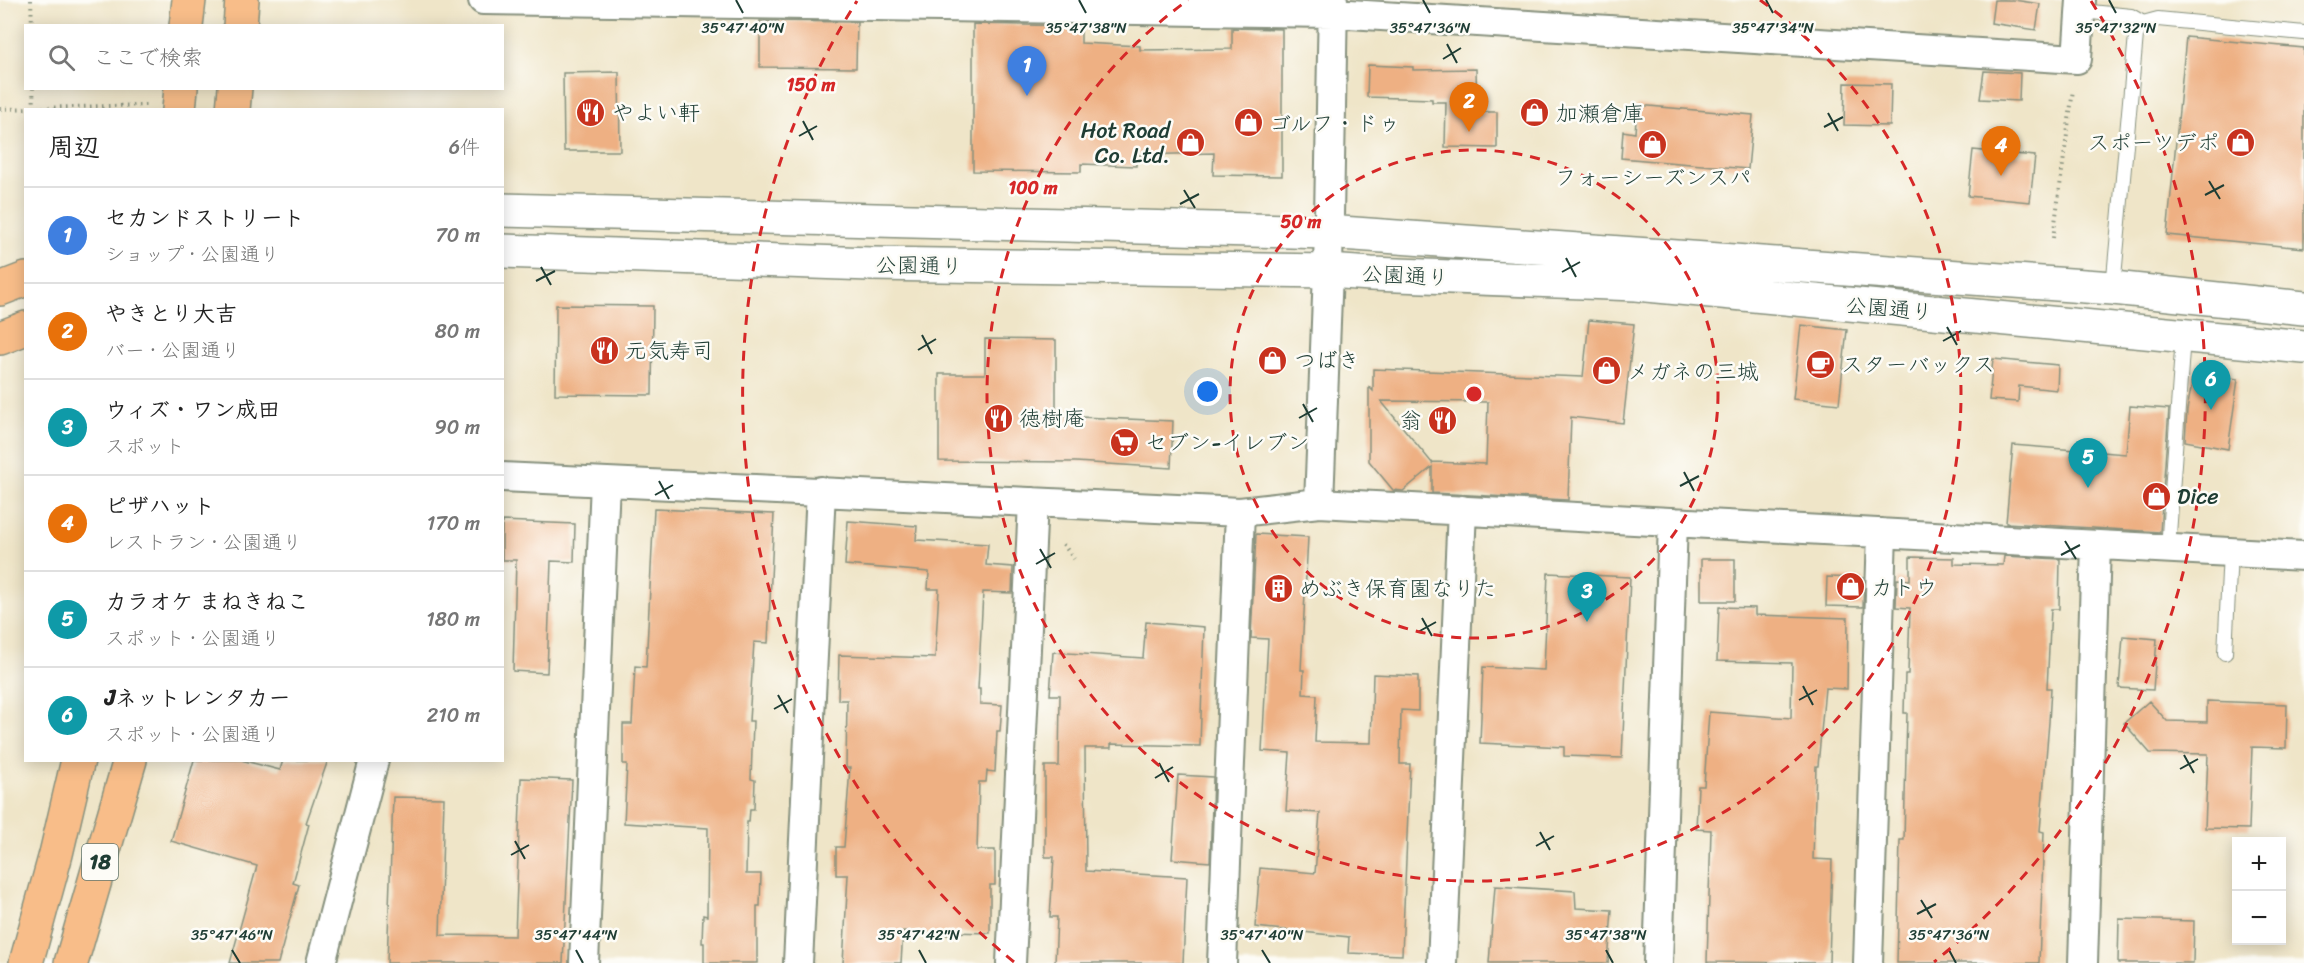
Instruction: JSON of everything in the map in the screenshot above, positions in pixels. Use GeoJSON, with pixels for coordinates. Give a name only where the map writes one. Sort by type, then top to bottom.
{"type":"FeatureCollection","features":[{"type":"Feature","properties":{"kind":"main road"},"geometry":{"type":"LineString","coordinates":[[186,24],[189,0]]}},
{"type":"Feature","properties":{"kind":"main road"},"geometry":{"type":"LineString","coordinates":[[240,24],[242,0]]}},
{"type":"Feature","properties":{"kind":"main road"},"geometry":{"type":"LineString","coordinates":[[233,108],[235,90]]}},
{"type":"Feature","properties":{"kind":"main road"},"geometry":{"type":"LineString","coordinates":[[0,289],[24,280]]}},
{"type":"Feature","properties":{"kind":"main road"},"geometry":{"type":"LineString","coordinates":[[0,338],[24,329]]}},
{"type":"Feature","properties":{"kind":"main road","name":"18"},"geometry":{"type":"LineString","coordinates":[[26,963],[56,854],[78,762]]}},
{"type":"Feature","properties":{"kind":"main road","name":"18"},"geometry":{"type":"LineString","coordinates":[[71,963],[129,762]]}},
{"type":"Feature","properties":{"kind":"street"},"geometry":{"type":"LineString","coordinates":[[483,0],[1333,7],[2077,59],[2081,5]]}},
{"type":"Feature","properties":{"kind":"street"},"geometry":{"type":"LineString","coordinates":[[1319,503],[1328,271],[1333,7]]}},
{"type":"Feature","properties":{"kind":"street","name":"公園通り"},"geometry":{"type":"LineString","coordinates":[[504,210],[1327,232],[2113,288],[2304,308]]}},
{"type":"Feature","properties":{"kind":"street","name":"公園通り"},"geometry":{"type":"LineString","coordinates":[[504,250],[882,264],[1328,271],[1636,284],[2304,347]]}},
{"type":"Feature","properties":{"kind":"street"},"geometry":{"type":"LineString","coordinates":[[504,477],[1240,512],[1319,503],[2304,556]]}},
{"type":"Feature","properties":{"kind":"street"},"geometry":{"type":"LineString","coordinates":[[584,963],[605,482]]}},
{"type":"Feature","properties":{"kind":"street"},"geometry":{"type":"LineString","coordinates":[[798,963],[821,491]]}},
{"type":"Feature","properties":{"kind":"street"},"geometry":{"type":"LineString","coordinates":[[1011,963],[1033,502]]}},
{"type":"Feature","properties":{"kind":"street"},"geometry":{"type":"LineString","coordinates":[[1442,963],[1462,510]]}},
{"type":"Feature","properties":{"kind":"street"},"geometry":{"type":"LineString","coordinates":[[1222,963],[1240,512]]}},
{"type":"Feature","properties":{"kind":"street"},"geometry":{"type":"LineString","coordinates":[[1658,963],[1673,522]]}},
{"type":"Feature","properties":{"kind":"street"},"geometry":{"type":"LineString","coordinates":[[1868,963],[1882,533]]}},
{"type":"Feature","properties":{"kind":"street"},"geometry":{"type":"LineString","coordinates":[[2083,963],[2096,545]]}},
{"type":"Feature","properties":{"kind":"street"},"geometry":{"type":"LineString","coordinates":[[321,963],[373,762]]}},
{"type":"Feature","properties":{"kind":"lane"},"geometry":{"type":"LineString","coordinates":[[2081,5],[2131,16],[2143,23]]}},
{"type":"Feature","properties":{"kind":"lane"},"geometry":{"type":"LineString","coordinates":[[2113,288],[2136,35],[2143,23],[2158,18],[2304,33]]}},
{"type":"Feature","properties":{"kind":"lane"},"geometry":{"type":"LineString","coordinates":[[2168,549],[2183,336]]}},
{"type":"Feature","properties":{"kind":"lane"},"geometry":{"type":"LineString","coordinates":[[2225,654],[2230,552]]}},
{"type":"Feature","properties":{"kind":"path"},"geometry":{"type":"LineString","coordinates":[[31,0],[32,24]]}},
{"type":"Feature","properties":{"kind":"path"},"geometry":{"type":"LineString","coordinates":[[2053,238],[2077,59]]}},
{"type":"Feature","properties":{"kind":"path"},"geometry":{"type":"LineString","coordinates":[[33,90],[34,108],[180,101]]}},
{"type":"Feature","properties":{"kind":"path"},"geometry":{"type":"LineString","coordinates":[[0,109],[24,108]]}},
{"type":"Feature","properties":{"kind":"building"},"geometry":{"type":"Polygon","coordinates":[[[1994,0],[2040,4],[2036,30],[1991,23],[1994,0]]]}},
{"type":"Feature","properties":{"kind":"building"},"geometry":{"type":"Polygon","coordinates":[[[760,21],[857,22],[856,68],[760,67],[760,21]]]}},
{"type":"Feature","properties":{"kind":"building"},"geometry":{"type":"Polygon","coordinates":[[[973,24],[1081,26],[1081,43],[1140,46],[1140,50],[1232,49],[1232,28],[1282,29],[1282,176],[1213,175],[1214,153],[1136,155],[1136,166],[1081,164],[1081,172],[973,171],[973,24]]]}},
{"type":"Feature","properties":{"kind":"building","name":"スポーツデポ"},"geometry":{"type":"Polygon","coordinates":[[[2186,37],[2304,48],[2304,248],[2167,235],[2186,37]]]}},
{"type":"Feature","properties":{"kind":"building"},"geometry":{"type":"Polygon","coordinates":[[[1368,65],[1413,67],[1413,70],[1476,69],[1477,112],[1497,112],[1497,148],[1445,147],[1446,102],[1432,102],[1432,99],[1367,97],[1368,65]]]}},
{"type":"Feature","properties":{"kind":"building"},"geometry":{"type":"Polygon","coordinates":[[[1984,71],[2020,73],[2019,101],[1980,99],[1984,71]]]}},
{"type":"Feature","properties":{"kind":"building","name":"やよい軒"},"geometry":{"type":"Polygon","coordinates":[[[619,72],[620,151],[564,151],[563,73],[619,72]]]}},
{"type":"Feature","properties":{"kind":"building"},"geometry":{"type":"Polygon","coordinates":[[[1845,83],[1891,84],[1890,126],[1844,125],[1845,83]]]}},
{"type":"Feature","properties":{"kind":"building"},"geometry":{"type":"Polygon","coordinates":[[[1637,105],[1753,115],[1748,169],[1621,158],[1623,131],[1635,133],[1637,105]]]}},
{"type":"Feature","properties":{"kind":"building"},"geometry":{"type":"Polygon","coordinates":[[[1973,150],[2035,156],[2030,202],[1968,196],[1973,150]]]}},
{"type":"Feature","properties":{"kind":"building","name":"元気寿司"},"geometry":{"type":"Polygon","coordinates":[[[556,305],[653,306],[652,395],[555,394],[556,305]]]}},
{"type":"Feature","properties":{"kind":"building"},"geometry":{"type":"Polygon","coordinates":[[[1589,320],[1634,324],[1623,423],[1571,417],[1568,500],[1432,493],[1432,467],[1403,491],[1393,490],[1369,461],[1369,387],[1373,391],[1373,369],[1583,377],[1589,320]],[[1381,401],[1432,463],[1486,464],[1488,402],[1381,401]]]}},
{"type":"Feature","properties":{"kind":"building","name":"スターバックス"},"geometry":{"type":"Polygon","coordinates":[[[1801,325],[1847,330],[1839,404],[1793,399],[1801,325]]]}},
{"type":"Feature","properties":{"kind":"building","name":"徳樹庵"},"geometry":{"type":"Polygon","coordinates":[[[985,339],[1056,340],[1056,416],[1173,421],[1171,468],[1076,462],[939,461],[939,374],[985,374],[985,339]]]}},
{"type":"Feature","properties":{"kind":"building"},"geometry":{"type":"Polygon","coordinates":[[[1993,359],[2058,365],[2057,390],[2019,386],[2018,402],[1989,400],[1993,359]]]}},
{"type":"Feature","properties":{"kind":"building"},"geometry":{"type":"Polygon","coordinates":[[[2194,372],[2238,379],[2228,449],[2185,441],[2187,410],[2194,372]]]}},
{"type":"Feature","properties":{"kind":"building"},"geometry":{"type":"Polygon","coordinates":[[[2130,406],[2169,409],[2160,532],[2006,523],[2013,445],[2126,454],[2130,406]]]}},
{"type":"Feature","properties":{"kind":"building"},"geometry":{"type":"Polygon","coordinates":[[[654,509],[774,514],[768,643],[754,642],[749,721],[753,721],[751,779],[755,780],[754,809],[750,809],[749,822],[747,822],[746,874],[761,874],[760,906],[757,906],[757,963],[704,963],[704,943],[702,943],[703,915],[707,916],[708,828],[624,823],[627,764],[623,764],[623,724],[632,724],[635,666],[646,667],[654,509]]]}},
{"type":"Feature","properties":{"kind":"building"},"geometry":{"type":"Polygon","coordinates":[[[504,521],[575,524],[574,562],[551,561],[547,673],[513,671],[516,560],[504,560],[504,521]]]}},
{"type":"Feature","properties":{"kind":"building"},"geometry":{"type":"Polygon","coordinates":[[[848,521],[917,526],[916,540],[988,544],[986,565],[1013,567],[1012,593],[983,592],[978,689],[980,689],[980,704],[1002,705],[1000,731],[997,731],[995,772],[987,771],[986,782],[979,782],[977,850],[995,850],[995,885],[990,885],[990,933],[949,932],[948,935],[903,931],[901,963],[843,963],[848,875],[836,875],[836,847],[844,847],[850,768],[846,768],[847,700],[838,700],[839,655],[935,658],[939,589],[928,589],[929,572],[845,565],[848,521]]]}},
{"type":"Feature","properties":{"kind":"building"},"geometry":{"type":"Polygon","coordinates":[[[1256,534],[1308,537],[1301,670],[1304,670],[1303,694],[1317,695],[1315,742],[1371,743],[1373,674],[1418,676],[1418,711],[1401,710],[1400,764],[1410,764],[1402,955],[1348,953],[1349,937],[1255,927],[1260,868],[1315,873],[1320,813],[1286,811],[1290,753],[1262,751],[1268,639],[1251,638],[1256,534]]]}},
{"type":"Feature","properties":{"kind":"building"},"geometry":{"type":"Polygon","coordinates":[[[2004,556],[2060,559],[2059,609],[2051,609],[2047,688],[2051,688],[2040,831],[2044,832],[2039,963],[1897,963],[1900,840],[1904,840],[1907,713],[1904,713],[1905,674],[1908,674],[1910,608],[1896,607],[1897,579],[1910,580],[1910,557],[1954,558],[1954,564],[2003,565],[2004,556]]]}},
{"type":"Feature","properties":{"kind":"building"},"geometry":{"type":"Polygon","coordinates":[[[1701,559],[1735,559],[1735,601],[1701,601],[1701,559]]]}},
{"type":"Feature","properties":{"kind":"building"},"geometry":{"type":"Polygon","coordinates":[[[1548,573],[1630,577],[1622,758],[1564,756],[1564,747],[1480,743],[1483,667],[1544,670],[1548,573]]]}},
{"type":"Feature","properties":{"kind":"building"},"geometry":{"type":"Polygon","coordinates":[[[1827,577],[1864,578],[1863,607],[1826,606],[1827,577]]]}},
{"type":"Feature","properties":{"kind":"building"},"geometry":{"type":"Polygon","coordinates":[[[1719,607],[1755,608],[1755,615],[1848,618],[1847,689],[1825,688],[1818,766],[1816,766],[1813,859],[1832,860],[1829,963],[1707,962],[1711,830],[1696,829],[1698,786],[1704,786],[1709,712],[1791,718],[1792,663],[1717,661],[1719,607]]]}},
{"type":"Feature","properties":{"kind":"building"},"geometry":{"type":"Polygon","coordinates":[[[1146,622],[1204,627],[1200,746],[1111,744],[1111,748],[1085,748],[1086,871],[1187,877],[1183,963],[1055,963],[1057,917],[1050,917],[1054,857],[1045,857],[1045,766],[1059,766],[1060,695],[1050,695],[1053,652],[1143,658],[1146,622]]]}},
{"type":"Feature","properties":{"kind":"building"},"geometry":{"type":"Polygon","coordinates":[[[2123,636],[2157,639],[2153,690],[2119,688],[2123,636]]]}},
{"type":"Feature","properties":{"kind":"building"},"geometry":{"type":"Polygon","coordinates":[[[2149,701],[2167,721],[2207,722],[2207,701],[2287,704],[2286,748],[2252,747],[2249,829],[2205,828],[2208,754],[2150,753],[2124,723],[2149,701]]]}},
{"type":"Feature","properties":{"kind":"building"},"geometry":{"type":"Polygon","coordinates":[[[193,762],[249,762],[280,770],[282,762],[327,762],[306,823],[309,824],[293,883],[299,885],[278,963],[230,963],[257,866],[171,841],[193,762]]]}},
{"type":"Feature","properties":{"kind":"building"},"geometry":{"type":"Polygon","coordinates":[[[1178,775],[1213,777],[1210,862],[1172,859],[1178,775]]]}},
{"type":"Feature","properties":{"kind":"building"},"geometry":{"type":"Polygon","coordinates":[[[521,778],[572,780],[563,963],[387,963],[393,797],[444,798],[440,935],[515,936],[521,778]]]}},
{"type":"Feature","properties":{"kind":"building"},"geometry":{"type":"Polygon","coordinates":[[[1495,886],[1575,891],[1576,908],[1612,910],[1608,963],[1489,963],[1495,886]]]}},
{"type":"Feature","properties":{"kind":"building"},"geometry":{"type":"Polygon","coordinates":[[[2119,919],[2194,921],[2193,963],[2118,963],[2119,919]]]}},
{"type":"Feature","properties":{"kind":"place","name":"セカンドストリート"},"geometry":{"type":"Point","coordinates":[1027,96]}},
{"type":"Feature","properties":{"kind":"place","name":"やよい軒"},"geometry":{"type":"Point","coordinates":[591,112]}},
{"type":"Feature","properties":{"kind":"place","name":"加瀬倉庫"},"geometry":{"type":"Point","coordinates":[1535,113]}},
{"type":"Feature","properties":{"kind":"place","name":"ゴルフ・ドゥ"},"geometry":{"type":"Point","coordinates":[1248,123]}},
{"type":"Feature","properties":{"kind":"place","name":"やきとり大吉"},"geometry":{"type":"Point","coordinates":[1469,132]}},
{"type":"Feature","properties":{"kind":"place","name":"スポーツデポ"},"geometry":{"type":"Point","coordinates":[2240,142]}},
{"type":"Feature","properties":{"kind":"place","name":"Hot Road Co. Ltd."},"geometry":{"type":"Point","coordinates":[1191,143]}},
{"type":"Feature","properties":{"kind":"place","name":"フォーシーズンスパ"},"geometry":{"type":"Point","coordinates":[1653,145]}},
{"type":"Feature","properties":{"kind":"place","name":"ピザハット"},"geometry":{"type":"Point","coordinates":[2001,176]}},
{"type":"Feature","properties":{"kind":"place","name":"元気寿司"},"geometry":{"type":"Point","coordinates":[604,350]}},
{"type":"Feature","properties":{"kind":"place","name":"つばき"},"geometry":{"type":"Point","coordinates":[1273,360]}},
{"type":"Feature","properties":{"kind":"place","name":"スターバックス"},"geometry":{"type":"Point","coordinates":[1820,364]}},
{"type":"Feature","properties":{"kind":"place","name":"メガネの三城"},"geometry":{"type":"Point","coordinates":[1606,371]}},
{"type":"Feature","properties":{"kind":"place","name":"Jネットレンタカー"},"geometry":{"type":"Point","coordinates":[2211,410]}},
{"type":"Feature","properties":{"kind":"place","name":"徳樹庵"},"geometry":{"type":"Point","coordinates":[998,418]}},
{"type":"Feature","properties":{"kind":"place","name":"翁"},"geometry":{"type":"Point","coordinates":[1443,420]}},
{"type":"Feature","properties":{"kind":"place","name":"セブン-イレブン"},"geometry":{"type":"Point","coordinates":[1124,442]}},
{"type":"Feature","properties":{"kind":"place","name":"カラオケ まねきねこ"},"geometry":{"type":"Point","coordinates":[2088,488]}},
{"type":"Feature","properties":{"kind":"place","name":"Dice"},"geometry":{"type":"Point","coordinates":[2156,496]}},
{"type":"Feature","properties":{"kind":"place","name":"カトウ"},"geometry":{"type":"Point","coordinates":[1850,587]}},
{"type":"Feature","properties":{"kind":"place","name":"めぶき保育園なりた"},"geometry":{"type":"Point","coordinates":[1278,588]}},
{"type":"Feature","properties":{"kind":"place","name":"ウィズ・ワン成田"},"geometry":{"type":"Point","coordinates":[1587,622]}}]}
